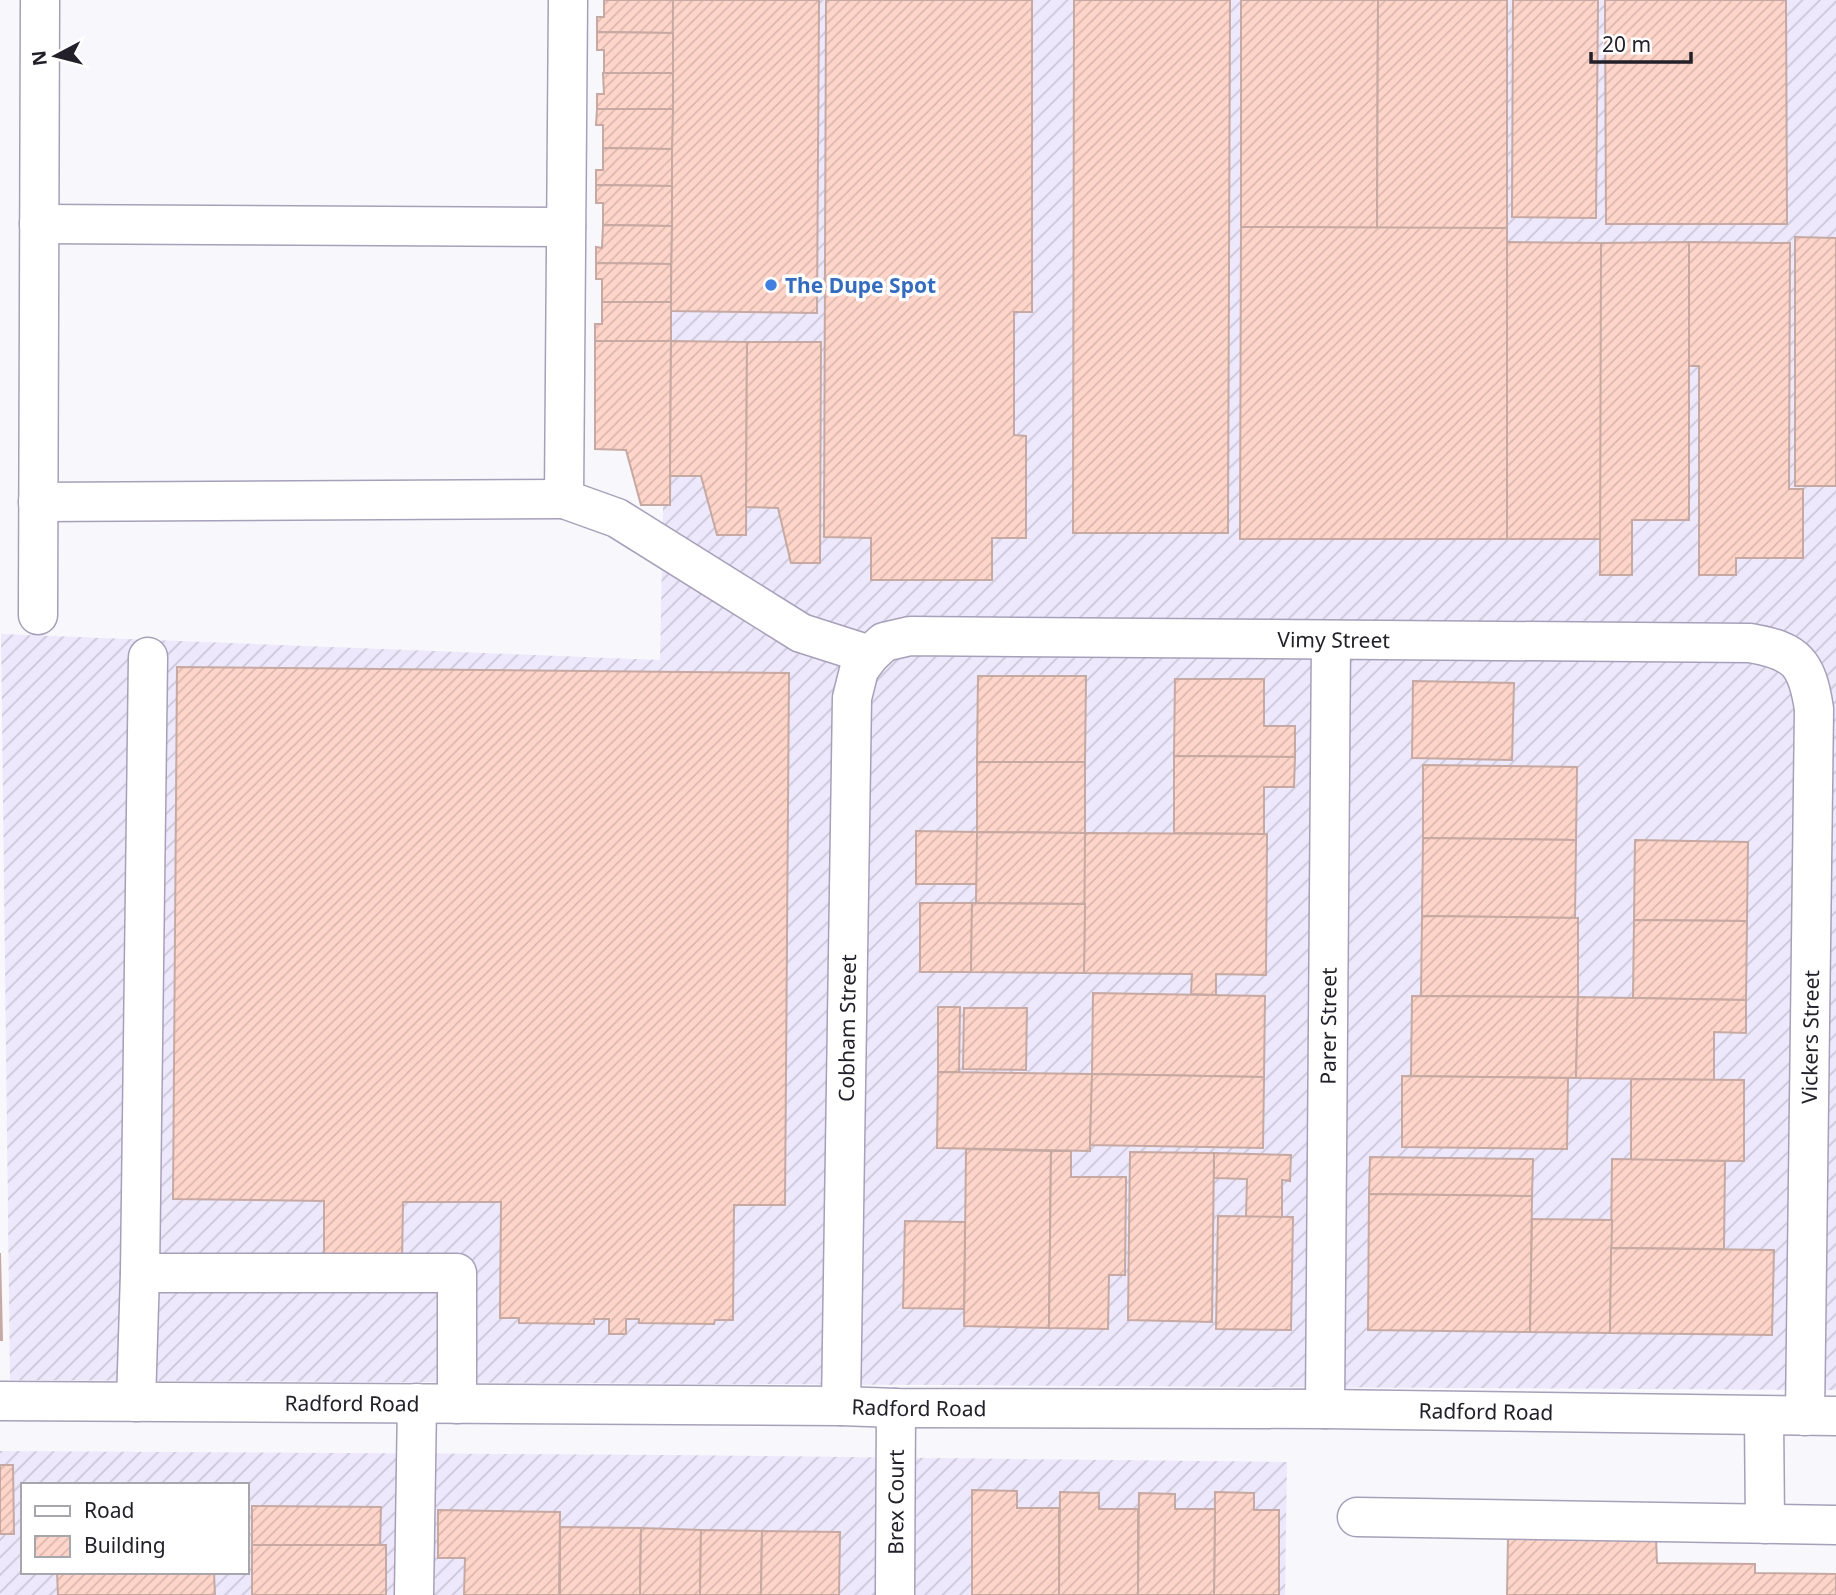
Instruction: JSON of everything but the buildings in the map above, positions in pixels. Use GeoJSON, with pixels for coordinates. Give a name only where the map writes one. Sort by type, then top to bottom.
{"type":"FeatureCollection","features":[{"type":"Feature","properties":{"kind":"street"},"geometry":{"type":"LineString","coordinates":[[38,615],[40,0]]}},
{"type":"Feature","properties":{"kind":"street"},"geometry":{"type":"LineString","coordinates":[[564,499],[568,0]]}},
{"type":"Feature","properties":{"kind":"street"},"geometry":{"type":"LineString","coordinates":[[39,224],[566,227]]}},
{"type":"Feature","properties":{"kind":"street"},"geometry":{"type":"LineString","coordinates":[[38,502],[564,499],[617,518],[802,633],[870,656]]}},
{"type":"Feature","properties":{"kind":"street","name":"Vimy Street"},"geometry":{"type":"LineString","coordinates":[[870,656],[884,642],[910,636],[1750,643],[1775,648],[1798,662]]}},
{"type":"Feature","properties":{"kind":"street","name":"Parer Street"},"geometry":{"type":"LineString","coordinates":[[1325,1409],[1331,641]]}},
{"type":"Feature","properties":{"kind":"street","name":"Cobham Street"},"geometry":{"type":"LineString","coordinates":[[841,1406],[852,698],[859,670],[870,656]]}},
{"type":"Feature","properties":{"kind":"street"},"geometry":{"type":"LineString","coordinates":[[136,1402],[148,657]]}},
{"type":"Feature","properties":{"kind":"street","name":"Vickers Street"},"geometry":{"type":"LineString","coordinates":[[1798,662],[1810,684],[1814,709],[1820,1416]]}},
{"type":"Feature","properties":{"kind":"street"},"geometry":{"type":"LineString","coordinates":[[140,1273],[457,1273],[457,1404]]}},
{"type":"Feature","properties":{"kind":"street","name":"Radford Road"},"geometry":{"type":"LineString","coordinates":[[0,1401],[1325,1409],[1820,1416]]}},
{"type":"Feature","properties":{"kind":"street"},"geometry":{"type":"LineString","coordinates":[[414,1595],[417,1403]]}},
{"type":"Feature","properties":{"kind":"street","name":"Brex Court"},"geometry":{"type":"LineString","coordinates":[[895,1408],[895,1595]]}},
{"type":"Feature","properties":{"kind":"street"},"geometry":{"type":"LineString","coordinates":[[1764,1416],[1765,1524]]}},
{"type":"Feature","properties":{"kind":"street"},"geometry":{"type":"LineString","coordinates":[[1357,1517],[1836,1525]]}},
{"type":"Feature","properties":{"kind":"shaded area"},"geometry":{"type":"Polygon","coordinates":[[[673,0],[1836,0],[1836,1390],[10,1380],[1,634],[660,660],[673,0]]]}},
{"type":"Feature","properties":{"kind":"shaded area"},"geometry":{"type":"Polygon","coordinates":[[[0,1451],[1287,1462],[1285,1595],[0,1595],[0,1451]]]}},
{"type":"Feature","properties":{"kind":"place","name":"The Dupe Spot"},"geometry":{"type":"Point","coordinates":[771,285]}}]}
